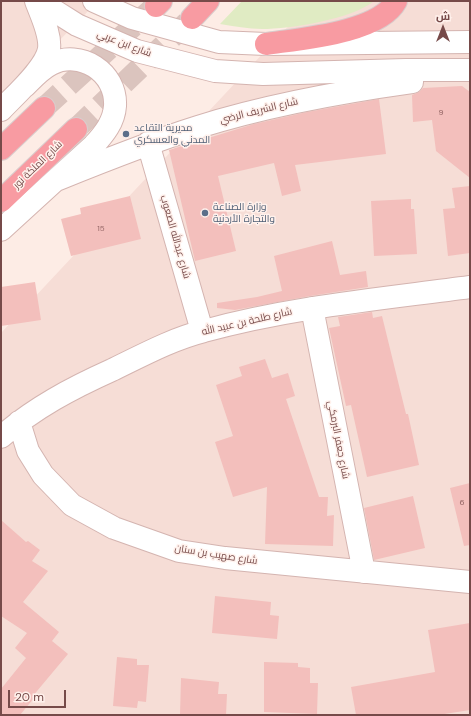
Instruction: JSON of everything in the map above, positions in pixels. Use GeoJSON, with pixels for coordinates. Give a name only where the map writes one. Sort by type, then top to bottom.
{"type":"FeatureCollection","features":[{"type":"Feature","properties":{"kind":"highway"},"geometry":{"type":"LineString","coordinates":[[192,18],[208,1]]}},
{"type":"Feature","properties":{"kind":"highway"},"geometry":{"type":"LineString","coordinates":[[266,44],[340,33],[372,21],[393,6],[396,1]]}},
{"type":"Feature","properties":{"kind":"highway"},"geometry":{"type":"LineString","coordinates":[[1,149],[44,108]]}},
{"type":"Feature","properties":{"kind":"highway","name":"شارع الملكة نور"},"geometry":{"type":"LineString","coordinates":[[1,201],[76,129]]}},
{"type":"Feature","properties":{"kind":"street"},"geometry":{"type":"LineString","coordinates":[[25,86],[38,70],[49,49],[46,28],[36,1]]}},
{"type":"Feature","properties":{"kind":"street","name":"شارع ابن عربي"},"geometry":{"type":"LineString","coordinates":[[40,1],[77,25],[136,51],[215,71],[263,74],[406,70],[470,70]]}},
{"type":"Feature","properties":{"kind":"street"},"geometry":{"type":"LineString","coordinates":[[94,1],[132,18],[219,42],[266,44],[470,42]]}},
{"type":"Feature","properties":{"kind":"street"},"geometry":{"type":"LineString","coordinates":[[1,110],[42,69],[62,60],[77,60],[91,64],[101,70],[108,78],[114,91],[115,105],[107,131],[78,160],[1,230]]}},
{"type":"Feature","properties":{"kind":"street","name":"شارع الشريف الرضي"},"geometry":{"type":"LineString","coordinates":[[56,180],[102,160],[200,126],[306,99],[368,88],[470,75]]}},
{"type":"Feature","properties":{"kind":"street","name":"شارع عبدالله الصعوب"},"geometry":{"type":"LineString","coordinates":[[148,144],[202,331]]}},
{"type":"Feature","properties":{"kind":"street","name":"شارع طلحة بن عبيد الله"},"geometry":{"type":"LineString","coordinates":[[1,437],[19,422],[66,391],[152,351],[202,331],[312,308],[470,287]]}},
{"type":"Feature","properties":{"kind":"street","name":"شارع جعفر البرمكي"},"geometry":{"type":"LineString","coordinates":[[312,308],[364,572]]}},
{"type":"Feature","properties":{"kind":"street","name":"شارع صهيب بن سنان"},"geometry":{"type":"LineString","coordinates":[[19,422],[28,451],[43,475],[72,505],[114,528],[179,551],[225,558],[470,582]]}},
{"type":"Feature","properties":{"kind":"shaded area"},"geometry":{"type":"Polygon","coordinates":[[[1,1],[98,1],[1,100],[1,1]]]}},
{"type":"Feature","properties":{"kind":"shaded area"},"geometry":{"type":"Polygon","coordinates":[[[312,1],[470,1],[470,715],[1,715],[1,333],[312,1]]]}},
{"type":"Feature","properties":{"kind":"green space"},"geometry":{"type":"Polygon","coordinates":[[[242,1],[374,1],[352,13],[321,22],[304,25],[262,29],[220,24],[242,1]]]}},
{"type":"Feature","properties":{"kind":"building"},"geometry":{"type":"Polygon","coordinates":[[[462,86],[470,92],[470,178],[436,151],[432,120],[413,122],[412,95],[419,92],[423,88],[462,86]]]}},
{"type":"Feature","properties":{"kind":"building"},"geometry":{"type":"Polygon","coordinates":[[[379,99],[386,154],[295,165],[301,191],[282,196],[274,163],[218,176],[236,251],[195,261],[169,150],[254,124],[307,112],[379,99]]]}},
{"type":"Feature","properties":{"kind":"building"},"geometry":{"type":"Polygon","coordinates":[[[470,186],[470,253],[448,256],[443,209],[455,208],[452,188],[470,186]]]}},
{"type":"Feature","properties":{"kind":"building"},"geometry":{"type":"Polygon","coordinates":[[[130,196],[141,239],[71,256],[61,219],[81,214],[80,208],[130,196]]]}},
{"type":"Feature","properties":{"kind":"building"},"geometry":{"type":"Polygon","coordinates":[[[411,199],[411,209],[414,209],[417,254],[374,256],[371,201],[411,199]]]}},
{"type":"Feature","properties":{"kind":"building"},"geometry":{"type":"Polygon","coordinates":[[[332,241],[340,275],[366,271],[368,287],[235,310],[217,308],[217,303],[257,297],[282,291],[274,256],[332,241]]]}},
{"type":"Feature","properties":{"kind":"building"},"geometry":{"type":"Polygon","coordinates":[[[35,282],[41,320],[1,326],[1,287],[35,282]]]}},
{"type":"Feature","properties":{"kind":"building"},"geometry":{"type":"Polygon","coordinates":[[[372,312],[373,318],[382,316],[406,414],[408,414],[419,465],[367,477],[351,405],[346,406],[329,328],[340,326],[338,317],[372,312]]]}},
{"type":"Feature","properties":{"kind":"building"},"geometry":{"type":"Polygon","coordinates":[[[265,359],[272,378],[288,373],[295,396],[286,399],[319,497],[328,497],[327,516],[334,515],[333,546],[265,544],[267,487],[233,497],[215,442],[233,436],[216,385],[242,376],[239,367],[265,359]]]}},
{"type":"Feature","properties":{"kind":"building"},"geometry":{"type":"Polygon","coordinates":[[[470,483],[470,545],[464,546],[450,488],[470,483]]]}},
{"type":"Feature","properties":{"kind":"building"},"geometry":{"type":"Polygon","coordinates":[[[413,496],[425,548],[374,560],[364,508],[413,496]]]}},
{"type":"Feature","properties":{"kind":"building"},"geometry":{"type":"Polygon","coordinates":[[[1,520],[26,542],[28,541],[40,550],[32,561],[48,571],[23,602],[59,632],[52,641],[68,654],[32,697],[34,698],[20,715],[1,715],[1,689],[26,658],[15,648],[27,633],[1,616],[1,520]]]}},
{"type":"Feature","properties":{"kind":"building"},"geometry":{"type":"Polygon","coordinates":[[[215,596],[271,602],[270,615],[279,616],[277,639],[212,633],[215,596]]]}},
{"type":"Feature","properties":{"kind":"building"},"geometry":{"type":"Polygon","coordinates":[[[470,623],[470,710],[438,715],[356,715],[351,687],[435,672],[428,630],[470,623]]]}},
{"type":"Feature","properties":{"kind":"building"},"geometry":{"type":"Polygon","coordinates":[[[117,657],[137,659],[137,665],[149,665],[146,702],[138,701],[137,708],[113,706],[117,657]]]}},
{"type":"Feature","properties":{"kind":"building"},"geometry":{"type":"Polygon","coordinates":[[[264,662],[298,663],[298,667],[310,668],[310,683],[318,683],[317,714],[264,712],[264,662]]]}},
{"type":"Feature","properties":{"kind":"building"},"geometry":{"type":"Polygon","coordinates":[[[181,678],[219,682],[218,694],[227,694],[226,715],[180,715],[181,678]]]}},
{"type":"Feature","properties":{"kind":"tunnel"},"geometry":{"type":"LineString","coordinates":[[44,108],[152,9]]}},
{"type":"Feature","properties":{"kind":"tunnel"},"geometry":{"type":"LineString","coordinates":[[76,129],[191,19]]}},
{"type":"Feature","properties":{"kind":"place","name":"مديرية التقاعد المدني والعسكري"},"geometry":{"type":"Point","coordinates":[126,134]}},
{"type":"Feature","properties":{"kind":"place","name":"وزارة الصناعة والتجارة الأردنية"},"geometry":{"type":"Point","coordinates":[205,213]}}]}
